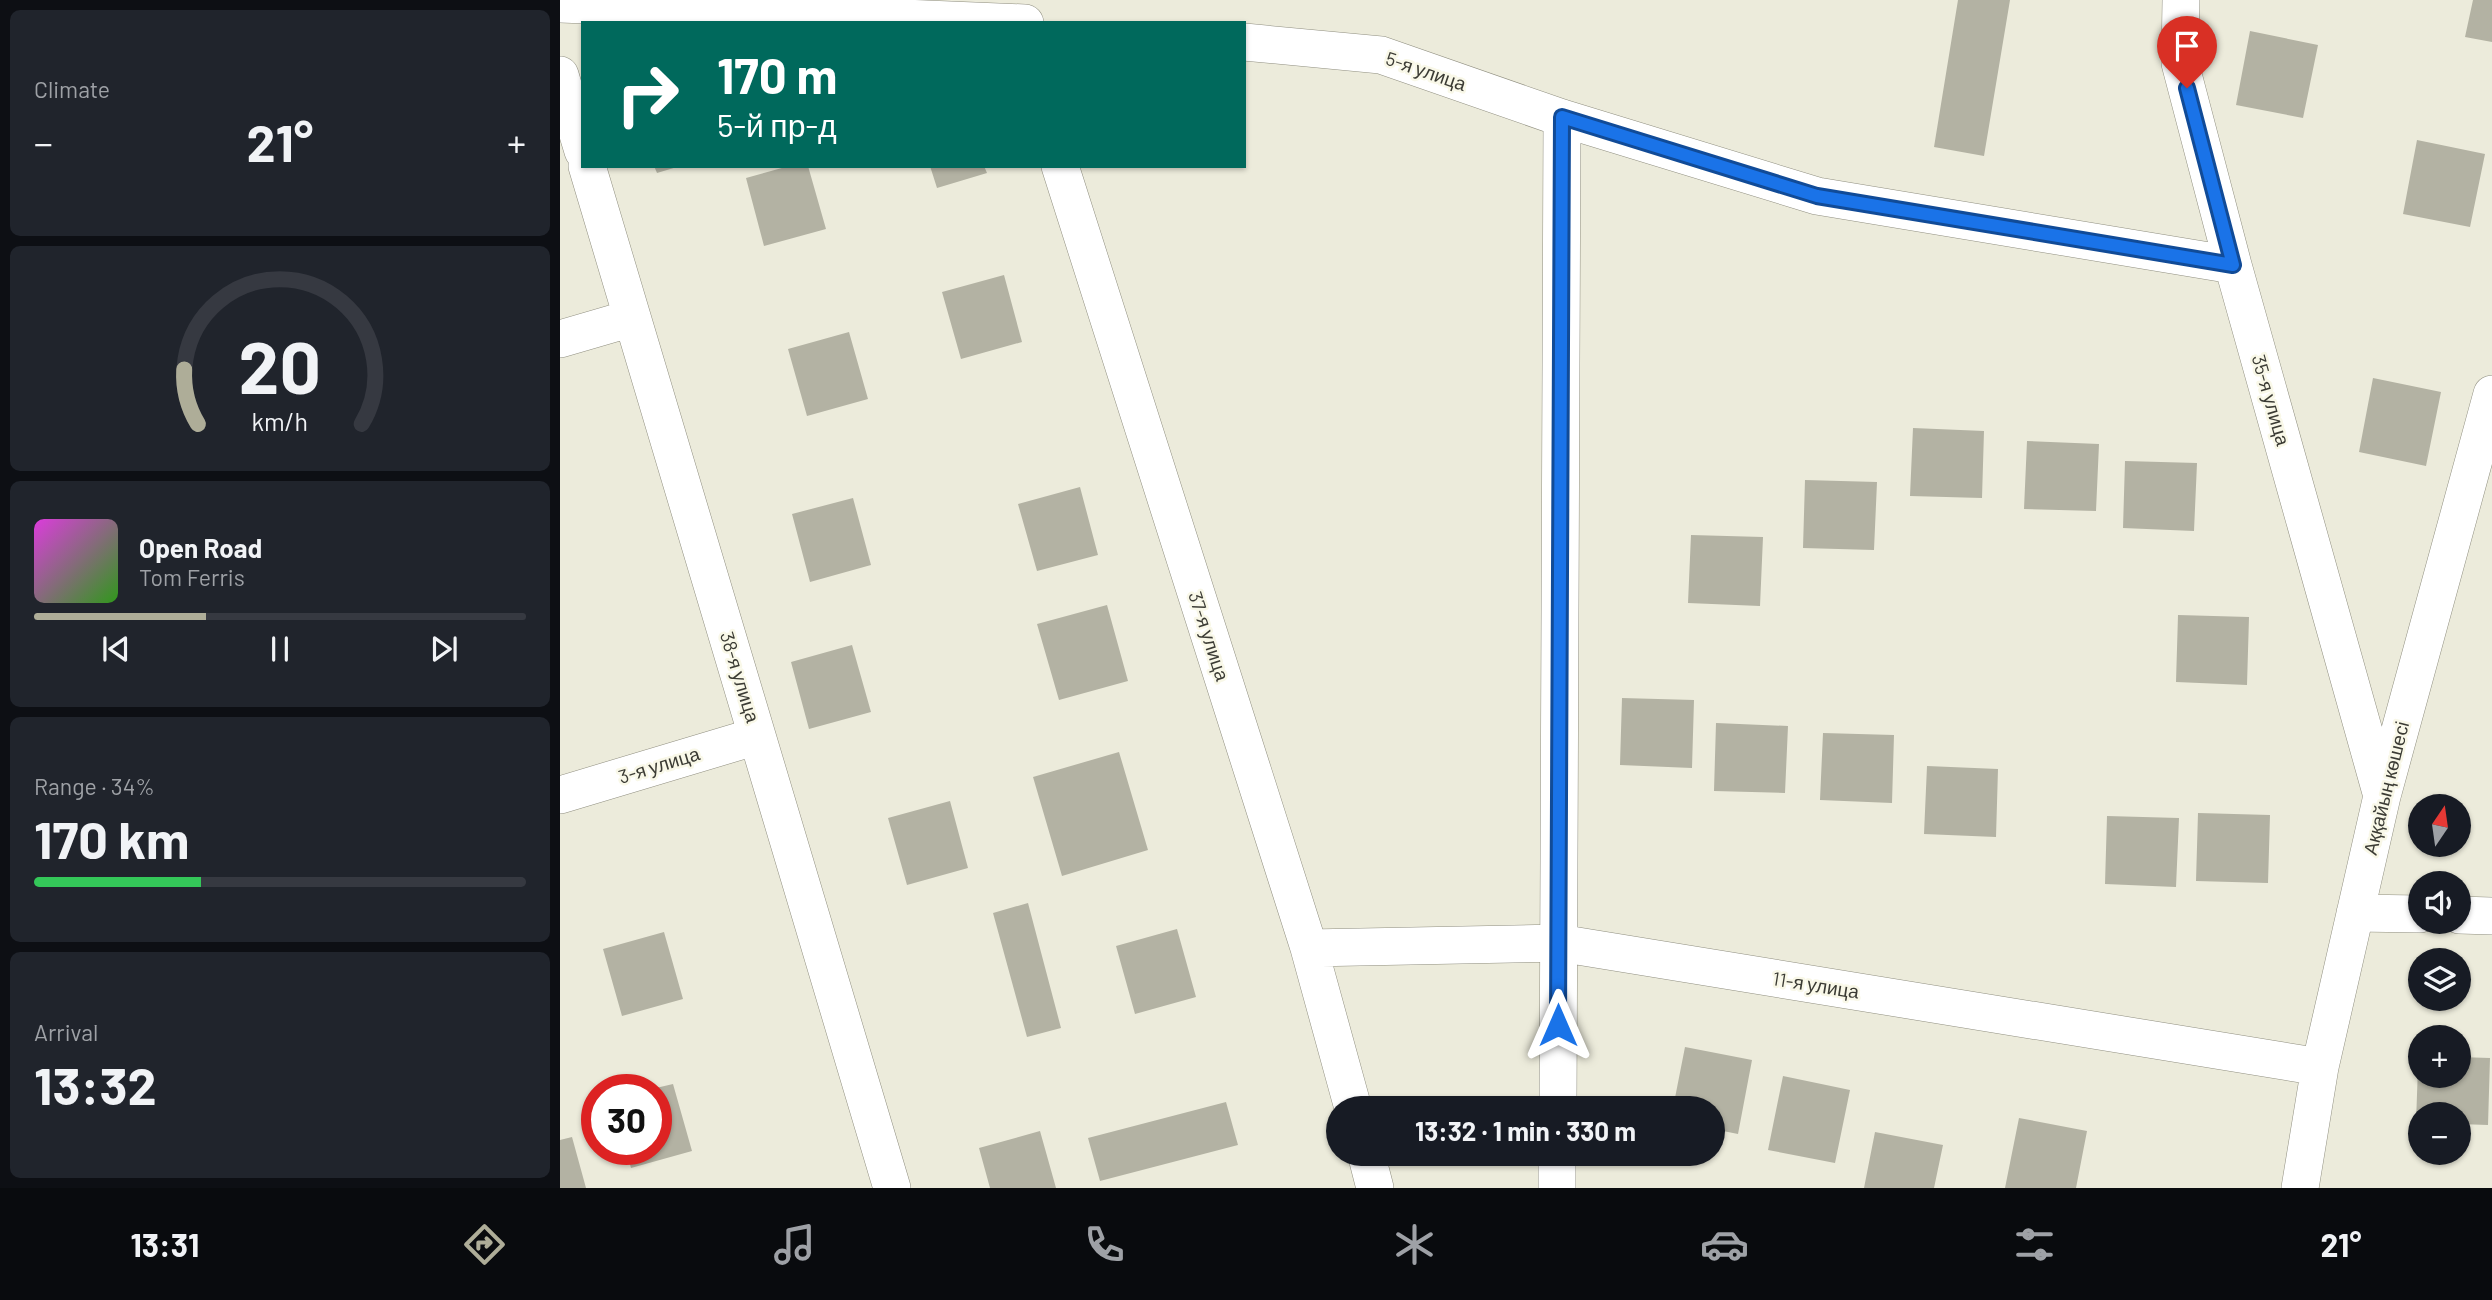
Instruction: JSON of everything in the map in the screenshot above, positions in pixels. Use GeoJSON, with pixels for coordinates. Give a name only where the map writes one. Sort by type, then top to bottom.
{"type":"FeatureCollection","features":[{"type":"Feature","properties":{"kind":"street","name":"35-я улица"},"geometry":{"type":"LineString","coordinates":[[2180,0],[2180,63],[2233,265],[2382,796]]}},
{"type":"Feature","properties":{"kind":"street"},"geometry":{"type":"LineString","coordinates":[[560,5],[1018,17]]}},
{"type":"Feature","properties":{"kind":"street","name":"5-я улица"},"geometry":{"type":"LineString","coordinates":[[1246,42],[1381,55],[1562,117],[1817,196],[2233,265]]}},
{"type":"Feature","properties":{"kind":"street"},"geometry":{"type":"LineString","coordinates":[[560,75],[581,144]]}},
{"type":"Feature","properties":{"kind":"street"},"geometry":{"type":"LineString","coordinates":[[1558,1096],[1562,117]]}},
{"type":"Feature","properties":{"kind":"street","name":"38-я улица"},"geometry":{"type":"LineString","coordinates":[[588,168],[757,736],[881,1185]]}},
{"type":"Feature","properties":{"kind":"street","name":"37-я улица"},"geometry":{"type":"LineString","coordinates":[[1061,168],[1309,948],[1350,1096]]}},
{"type":"Feature","properties":{"kind":"street"},"geometry":{"type":"LineString","coordinates":[[560,339],[632,318]]}},
{"type":"Feature","properties":{"kind":"street","name":"Аққайың көшесі"},"geometry":{"type":"LineString","coordinates":[[2300,1188],[2320,1068],[2382,796],[2492,394]]}},
{"type":"Feature","properties":{"kind":"street","name":"3-я улица"},"geometry":{"type":"LineString","coordinates":[[560,795],[757,736]]}},
{"type":"Feature","properties":{"kind":"street"},"geometry":{"type":"LineString","coordinates":[[2355,914],[2408,915]]}},
{"type":"Feature","properties":{"kind":"street"},"geometry":{"type":"LineString","coordinates":[[2471,915],[2492,916]]}},
{"type":"Feature","properties":{"kind":"street","name":"11-я улица"},"geometry":{"type":"LineString","coordinates":[[1309,948],[1559,943],[2320,1068]]}},
{"type":"Feature","properties":{"kind":"street"},"geometry":{"type":"LineString","coordinates":[[1369,1166],[1375,1188]]}},
{"type":"Feature","properties":{"kind":"street"},"geometry":{"type":"LineString","coordinates":[[1557,1166],[1557,1188]]}},
{"type":"Feature","properties":{"kind":"building"},"geometry":{"type":"Polygon","coordinates":[[[1958,0],[2010,0],[1984,156],[1934,147],[1958,0]]]}},
{"type":"Feature","properties":{"kind":"building"},"geometry":{"type":"Polygon","coordinates":[[[2473,0],[2492,0],[2492,42],[2465,37],[2473,0]]]}},
{"type":"Feature","properties":{"kind":"building"},"geometry":{"type":"Polygon","coordinates":[[[2250,31],[2318,45],[2303,118],[2236,105],[2250,31]]]}},
{"type":"Feature","properties":{"kind":"building"},"geometry":{"type":"Polygon","coordinates":[[[2417,140],[2485,154],[2470,227],[2403,214],[2417,140]]]}},
{"type":"Feature","properties":{"kind":"building"},"geometry":{"type":"Polygon","coordinates":[[[655,168],[674,168],[657,173],[655,168]]]}},
{"type":"Feature","properties":{"kind":"building"},"geometry":{"type":"Polygon","coordinates":[[[782,168],[809,168],[826,229],[764,246],[746,178],[782,168]]]}},
{"type":"Feature","properties":{"kind":"building"},"geometry":{"type":"Polygon","coordinates":[[[931,168],[985,168],[987,173],[937,188],[931,168]]]}},
{"type":"Feature","properties":{"kind":"building"},"geometry":{"type":"Polygon","coordinates":[[[1004,275],[1022,342],[961,359],[942,292],[1004,275]]]}},
{"type":"Feature","properties":{"kind":"building"},"geometry":{"type":"Polygon","coordinates":[[[849,332],[868,399],[807,416],[788,349],[849,332]]]}},
{"type":"Feature","properties":{"kind":"building"},"geometry":{"type":"Polygon","coordinates":[[[2373,378],[2441,392],[2426,466],[2359,452],[2373,378]]]}},
{"type":"Feature","properties":{"kind":"building"},"geometry":{"type":"Polygon","coordinates":[[[1913,428],[1984,431],[1982,498],[1910,496],[1913,428]]]}},
{"type":"Feature","properties":{"kind":"building"},"geometry":{"type":"Polygon","coordinates":[[[2027,441],[2099,444],[2096,511],[2024,509],[2027,441]]]}},
{"type":"Feature","properties":{"kind":"building"},"geometry":{"type":"Polygon","coordinates":[[[2125,461],[2197,463],[2194,531],[2123,528],[2125,461]]]}},
{"type":"Feature","properties":{"kind":"building"},"geometry":{"type":"Polygon","coordinates":[[[1805,480],[1877,482],[1874,550],[1803,548],[1805,480]]]}},
{"type":"Feature","properties":{"kind":"building"},"geometry":{"type":"Polygon","coordinates":[[[1080,487],[1098,555],[1037,571],[1018,504],[1080,487]]]}},
{"type":"Feature","properties":{"kind":"building"},"geometry":{"type":"Polygon","coordinates":[[[853,498],[871,565],[810,582],[792,514],[853,498]]]}},
{"type":"Feature","properties":{"kind":"building"},"geometry":{"type":"Polygon","coordinates":[[[1691,535],[1763,537],[1760,606],[1688,603],[1691,535]]]}},
{"type":"Feature","properties":{"kind":"building"},"geometry":{"type":"Polygon","coordinates":[[[1107,605],[1128,681],[1059,700],[1037,624],[1107,605]]]}},
{"type":"Feature","properties":{"kind":"building"},"geometry":{"type":"Polygon","coordinates":[[[2178,615],[2249,617],[2247,685],[2176,682],[2178,615]]]}},
{"type":"Feature","properties":{"kind":"building"},"geometry":{"type":"Polygon","coordinates":[[[852,645],[871,712],[809,729],[791,662],[852,645]]]}},
{"type":"Feature","properties":{"kind":"building"},"geometry":{"type":"Polygon","coordinates":[[[1622,698],[1694,700],[1692,768],[1620,765],[1622,698]]]}},
{"type":"Feature","properties":{"kind":"building"},"geometry":{"type":"Polygon","coordinates":[[[1716,723],[1788,726],[1785,793],[1714,791],[1716,723]]]}},
{"type":"Feature","properties":{"kind":"building"},"geometry":{"type":"Polygon","coordinates":[[[1823,733],[1894,735],[1892,803],[1820,800],[1823,733]]]}},
{"type":"Feature","properties":{"kind":"building"},"geometry":{"type":"Polygon","coordinates":[[[1119,752],[1148,850],[1062,876],[1033,777],[1119,752]]]}},
{"type":"Feature","properties":{"kind":"building"},"geometry":{"type":"Polygon","coordinates":[[[1927,766],[1998,769],[1996,837],[1924,834],[1927,766]]]}},
{"type":"Feature","properties":{"kind":"building"},"geometry":{"type":"Polygon","coordinates":[[[950,801],[968,868],[907,885],[888,818],[950,801]]]}},
{"type":"Feature","properties":{"kind":"building"},"geometry":{"type":"Polygon","coordinates":[[[2198,813],[2270,815],[2268,883],[2196,881],[2198,813]]]}},
{"type":"Feature","properties":{"kind":"building"},"geometry":{"type":"Polygon","coordinates":[[[2107,816],[2179,818],[2176,887],[2105,884],[2107,816]]]}},
{"type":"Feature","properties":{"kind":"building"},"geometry":{"type":"Polygon","coordinates":[[[1028,903],[1061,1028],[1027,1037],[993,913],[1028,903]]]}},
{"type":"Feature","properties":{"kind":"building"},"geometry":{"type":"Polygon","coordinates":[[[1177,929],[1196,997],[1135,1014],[1116,946],[1177,929]]]}},
{"type":"Feature","properties":{"kind":"building"},"geometry":{"type":"Polygon","coordinates":[[[664,932],[683,999],[622,1016],[603,949],[664,932]]]}},
{"type":"Feature","properties":{"kind":"building"},"geometry":{"type":"Polygon","coordinates":[[[1685,1047],[1752,1060],[1738,1134],[1725,1131],[1725,1096],[1675,1096],[1685,1047]]]}},
{"type":"Feature","properties":{"kind":"building"},"geometry":{"type":"Polygon","coordinates":[[[2471,1057],[2490,1058],[2488,1125],[2471,1124],[2471,1102],[2417,1102],[2417,1088],[2471,1088],[2471,1057]]]}},
{"type":"Feature","properties":{"kind":"building"},"geometry":{"type":"Polygon","coordinates":[[[1783,1076],[1850,1090],[1835,1163],[1768,1150],[1783,1076]]]}},
{"type":"Feature","properties":{"kind":"building"},"geometry":{"type":"Polygon","coordinates":[[[672,1084],[692,1151],[672,1157],[672,1084]]]}},
{"type":"Feature","properties":{"kind":"building"},"geometry":{"type":"Polygon","coordinates":[[[1226,1102],[1238,1145],[1100,1181],[1088,1138],[1226,1102]]]}},
{"type":"Feature","properties":{"kind":"building"},"geometry":{"type":"Polygon","coordinates":[[[2019,1118],[2087,1131],[2076,1188],[2005,1188],[2019,1118]]]}},
{"type":"Feature","properties":{"kind":"building"},"geometry":{"type":"Polygon","coordinates":[[[1040,1131],[1056,1188],[990,1188],[979,1148],[1040,1131]]]}},
{"type":"Feature","properties":{"kind":"building"},"geometry":{"type":"Polygon","coordinates":[[[1875,1132],[1943,1145],[1934,1188],[1864,1188],[1875,1132]]]}},
{"type":"Feature","properties":{"kind":"building"},"geometry":{"type":"Polygon","coordinates":[[[572,1137],[586,1188],[560,1188],[560,1140],[572,1137]]]}},
{"type":"Feature","properties":{"kind":"route"},"geometry":{"type":"LineString","coordinates":[[1558,1025],[1562,117],[1817,196],[2233,265],[2187,88]]}}]}
